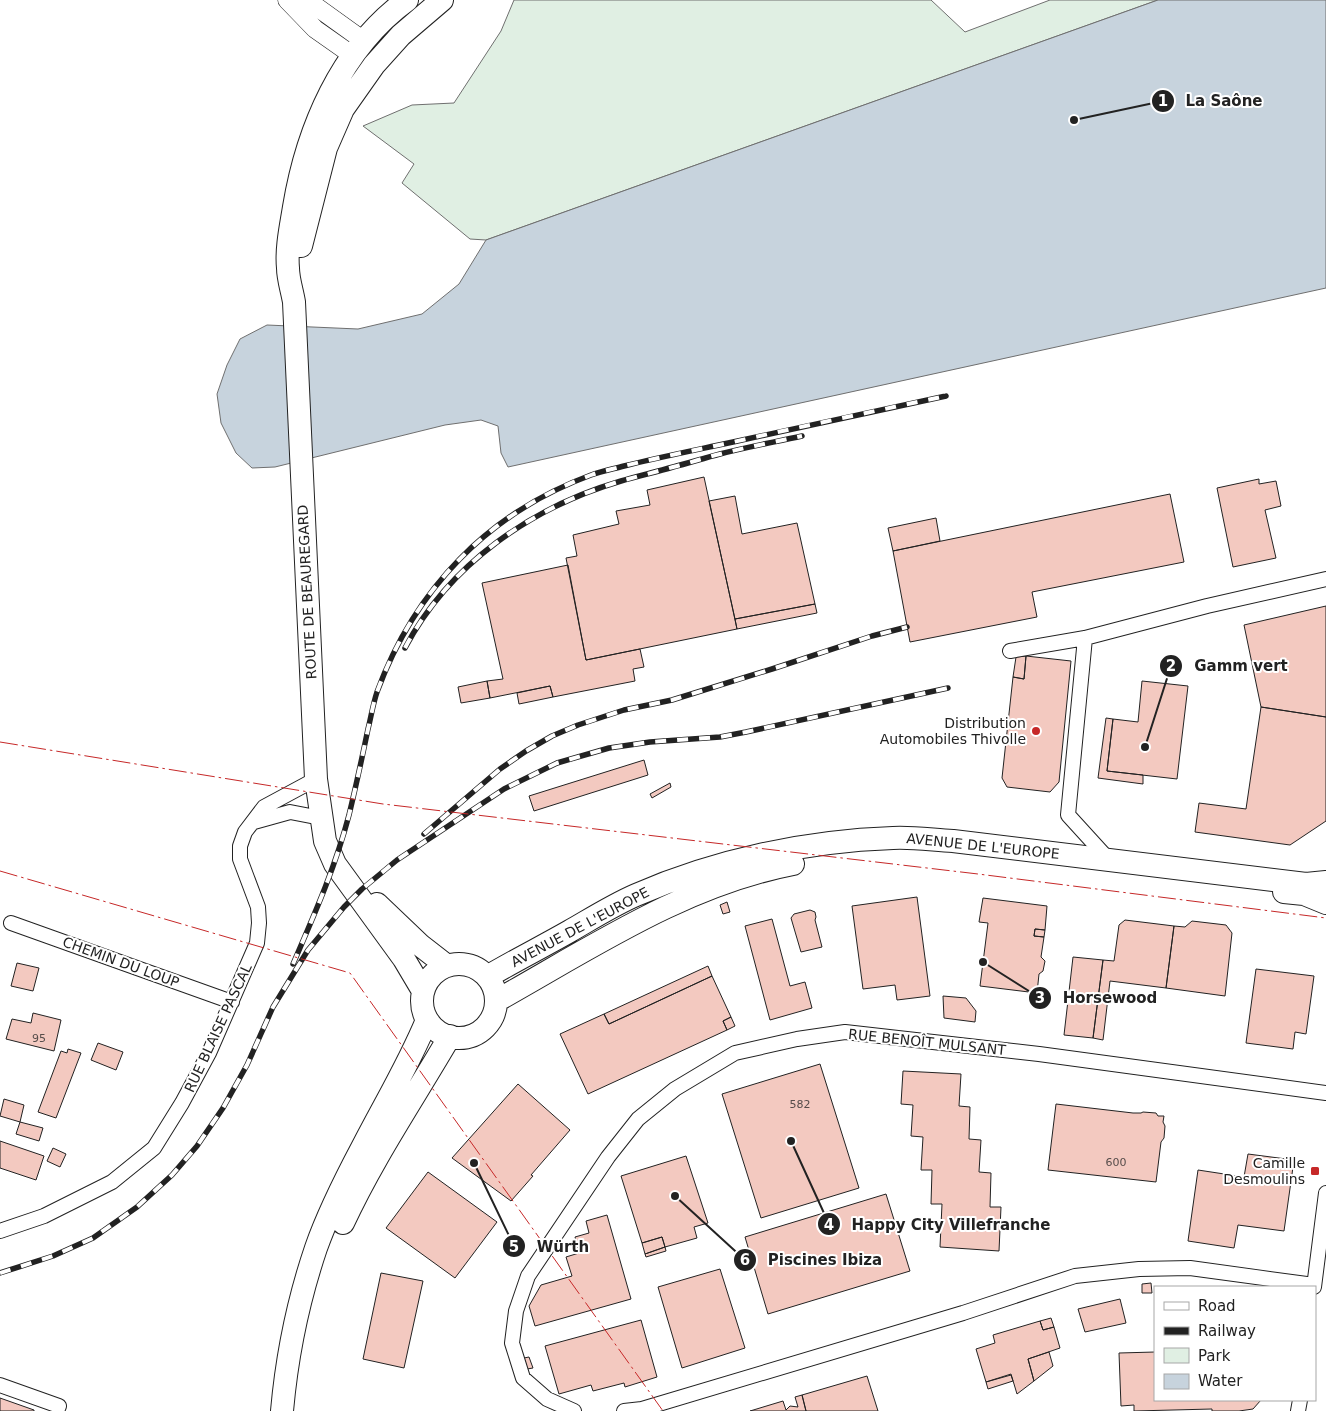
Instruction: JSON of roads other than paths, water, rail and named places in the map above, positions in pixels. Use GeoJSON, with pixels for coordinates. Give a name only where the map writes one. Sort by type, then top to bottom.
{"type":"FeatureCollection","features":[{"type":"Feature","properties":{"kind":"main road","name":"ROUTE DE BEAUREGARD"},"geometry":{"type":"LineString","coordinates":[[407,0],[381,23],[358,48],[329,96],[309,142],[299,178],[290,227],[288,267],[294,302],[316,779],[325,841],[335,864],[404,959],[423,991]]}},
{"type":"Feature","properties":{"kind":"main road","name":"ROUTE DE BEAUREGARD"},"geometry":{"type":"LineString","coordinates":[[294,302],[302,241],[326,148],[343,109],[374,65],[401,35],[442,0]]}},
{"type":"Feature","properties":{"kind":"main road"},"geometry":{"type":"LineString","coordinates":[[358,48],[374,65]]}},
{"type":"Feature","properties":{"kind":"main road","name":"AVENUE DE L'EUROPE"},"geometry":{"type":"LineString","coordinates":[[487,977],[635,895],[721,865],[809,846],[894,838],[953,841],[1306,884],[1326,882]]}},
{"type":"Feature","properties":{"kind":"main road","name":"AVENUE DE L'EUROPE"},"geometry":{"type":"LineString","coordinates":[[496,1001],[656,911],[709,888],[741,877],[782,866],[817,860],[894,852],[946,853],[1304,894],[1326,904]]}},
{"type":"Feature","properties":{"kind":"main road","name":"ROUTE DE BEAUREGARD"},"geometry":{"type":"LineString","coordinates":[[345,876],[362,889],[420,945],[447,966]]}},
{"type":"Feature","properties":{"kind":"main road"},"geometry":{"type":"LineString","coordinates":[[458,964],[478,969],[487,977],[495,992],[496,1001],[494,1012],[482,1030],[472,1035],[450,1036],[441,1033],[427,1020],[422,1001],[423,991],[432,976],[447,966],[458,964]]}},
{"type":"Feature","properties":{"kind":"main road"},"geometry":{"type":"LineString","coordinates":[[282,1411],[286,1367],[301,1298],[317,1246],[362,1148],[414,1052],[427,1020]]}},
{"type":"Feature","properties":{"kind":"main road"},"geometry":{"type":"LineString","coordinates":[[291,1411],[302,1346],[314,1300],[333,1247],[359,1191],[450,1036]]}},
{"type":"Feature","properties":{"kind":"street"},"geometry":{"type":"LineString","coordinates":[[286,0],[315,29],[358,48]]}},
{"type":"Feature","properties":{"kind":"street"},"geometry":{"type":"LineString","coordinates":[[307,0],[358,48]]}},
{"type":"Feature","properties":{"kind":"street"},"geometry":{"type":"LineString","coordinates":[[1010,651],[1085,638],[1225,602],[1326,579]]}},
{"type":"Feature","properties":{"kind":"street"},"geometry":{"type":"LineString","coordinates":[[1085,638],[1068,815],[1109,860]]}},
{"type":"Feature","properties":{"kind":"street","name":"RUE BLAISE PASCAL"},"geometry":{"type":"LineString","coordinates":[[0,1231],[44,1216],[112,1182],[154,1148],[182,1103],[204,1061],[254,951],[258,936],[258,907],[242,865],[240,846],[245,832],[264,807],[316,779]]}},
{"type":"Feature","properties":{"kind":"street"},"geometry":{"type":"LineString","coordinates":[[254,822],[290,812],[321,818]]}},
{"type":"Feature","properties":{"kind":"street","name":"CHEMIN DU LOUP"},"geometry":{"type":"LineString","coordinates":[[11,923],[232,1002]]}},
{"type":"Feature","properties":{"kind":"street","name":"RUE BENOÎT MULSANT"},"geometry":{"type":"LineString","coordinates":[[574,1411],[547,1399],[523,1378],[512,1343],[516,1310],[528,1276],[608,1157],[638,1119],[675,1089],[735,1053],[797,1039],[845,1032],[1039,1054],[1326,1093]]}},
{"type":"Feature","properties":{"kind":"street"},"geometry":{"type":"LineString","coordinates":[[624,1411],[642,1409],[963,1313],[1075,1276],[1139,1269],[1190,1268],[1314,1286],[1326,1193]]}},
{"type":"Feature","properties":{"kind":"street"},"geometry":{"type":"LineString","coordinates":[[0,1385],[59,1406],[57,1411]]}},
{"type":"Feature","properties":{"kind":"water"},"geometry":{"type":"Polygon","coordinates":[[[1158,0],[1326,0],[1326,288],[508,467],[501,453],[498,426],[481,420],[445,425],[275,467],[252,468],[236,453],[221,423],[217,394],[227,365],[240,339],[267,325],[358,329],[422,314],[459,284],[486,240],[1158,0]]]}},
{"type":"Feature","properties":{"kind":"railway"},"geometry":{"type":"LineString","coordinates":[[293,964],[324,890],[337,853],[349,815],[377,692],[393,655],[412,620],[434,588],[460,559],[488,533],[519,510],[554,491],[599,472],[946,396]]}},
{"type":"Feature","properties":{"kind":"railway"},"geometry":{"type":"LineString","coordinates":[[405,648],[423,618],[445,590],[469,565],[525,523],[556,506],[588,492],[627,479],[730,451],[802,436]]}},
{"type":"Feature","properties":{"kind":"railway"},"geometry":{"type":"LineString","coordinates":[[424,834],[500,769],[552,736],[578,725],[624,710],[672,700],[872,636],[907,627]]}},
{"type":"Feature","properties":{"kind":"railway"},"geometry":{"type":"LineString","coordinates":[[0,1273],[53,1256],[93,1238],[137,1207],[172,1175],[197,1146],[223,1108],[247,1065],[273,1007],[308,950],[344,907],[362,889],[397,860],[504,789],[557,763],[609,748],[650,742],[720,737],[948,688]]}},
{"type":"Feature","properties":{"kind":"place","name":"La Saône"},"geometry":{"type":"Point","coordinates":[1074,120]}},
{"type":"Feature","properties":{"kind":"place","name":"Distribution Automobiles Thivolle"},"geometry":{"type":"Point","coordinates":[1036,731]}},
{"type":"Feature","properties":{"kind":"place","name":"Gamm vert"},"geometry":{"type":"Point","coordinates":[1145,747]}},
{"type":"Feature","properties":{"kind":"place","name":"Horsewood"},"geometry":{"type":"Point","coordinates":[983,962]}},
{"type":"Feature","properties":{"kind":"place","name":"Happy City Villefranche"},"geometry":{"type":"Point","coordinates":[791,1141]}},
{"type":"Feature","properties":{"kind":"place","name":"Würth"},"geometry":{"type":"Point","coordinates":[474,1163]}},
{"type":"Feature","properties":{"kind":"place","name":"Camille Desmoulins"},"geometry":{"type":"Point","coordinates":[1315,1171]}},
{"type":"Feature","properties":{"kind":"place","name":"Piscines Ibiza"},"geometry":{"type":"Point","coordinates":[675,1196]}}]}
